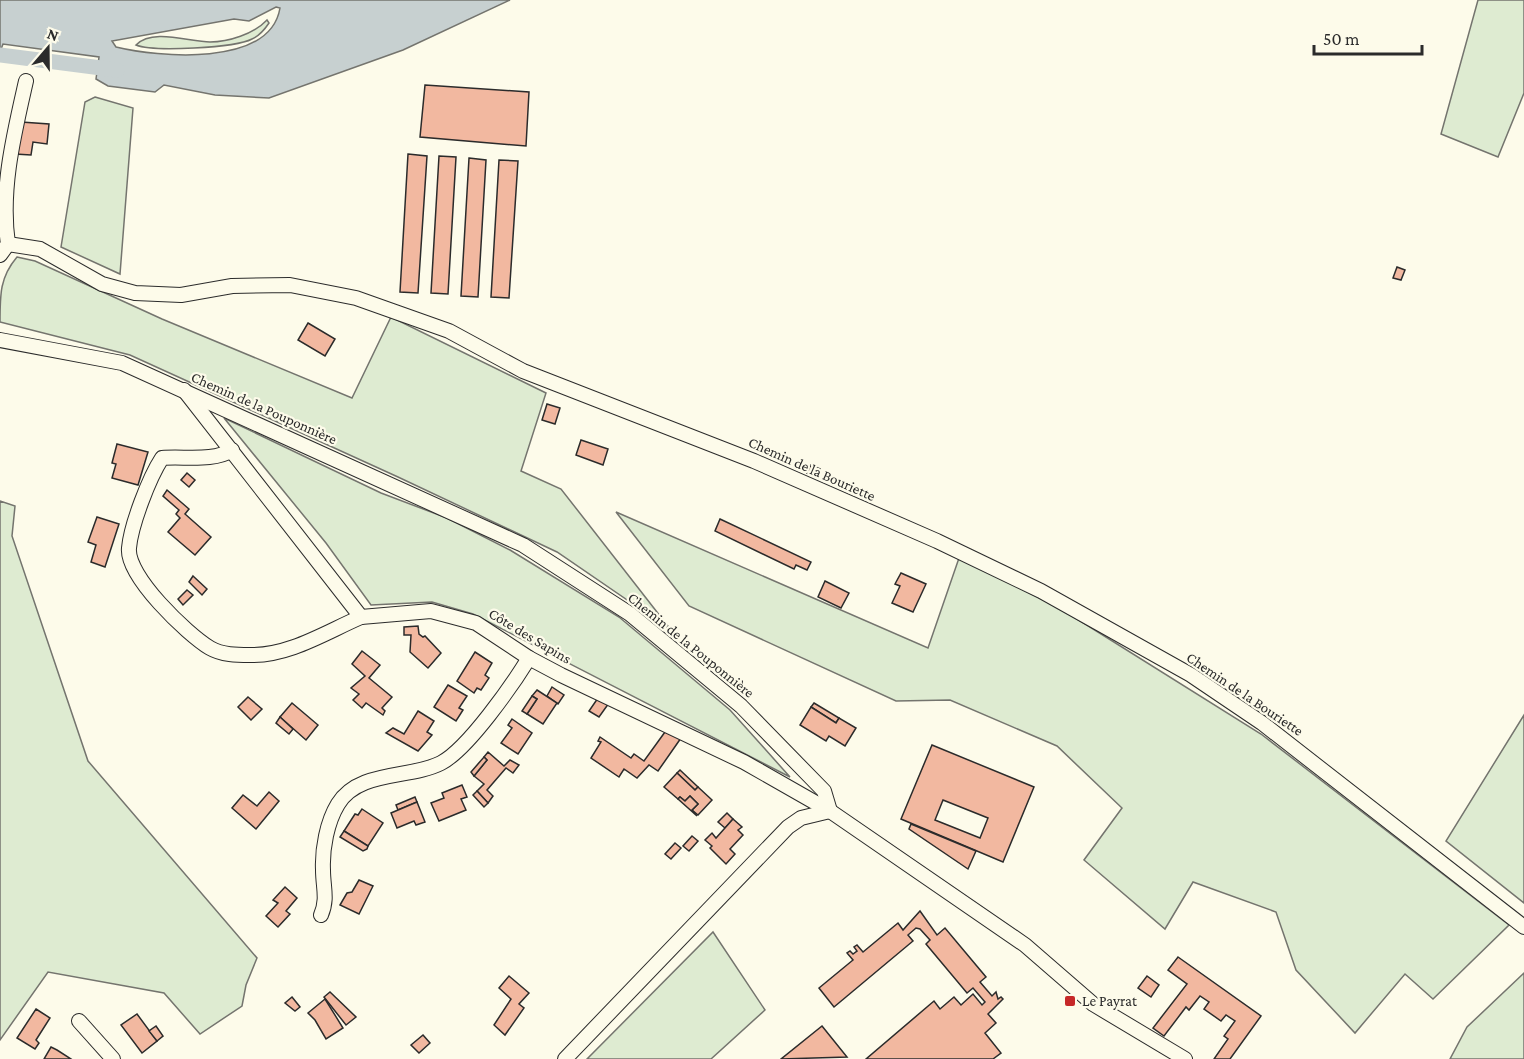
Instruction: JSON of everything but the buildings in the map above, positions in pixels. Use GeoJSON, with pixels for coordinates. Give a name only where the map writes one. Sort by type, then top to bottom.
{"type":"FeatureCollection","features":[{"type":"Feature","properties":{"kind":"street"},"geometry":{"type":"LineString","coordinates":[[4,250],[2,220],[6,176],[26,81]]}},
{"type":"Feature","properties":{"kind":"street","name":"Chemin de la Bouriette"},"geometry":{"type":"LineString","coordinates":[[4,250],[40,249],[102,284],[135,293],[181,295],[232,286],[290,285],[356,298],[449,331],[523,371],[754,460],[937,541],[1041,591],[1191,675],[1262,723],[1524,927]]}},
{"type":"Feature","properties":{"kind":"street","name":"Chemin de la Pouponnière"},"geometry":{"type":"LineString","coordinates":[[0,339],[122,363],[523,544],[630,614],[741,706],[824,791],[830,811]]}},
{"type":"Feature","properties":{"kind":"street"},"geometry":{"type":"LineString","coordinates":[[184,390],[361,617]]}},
{"type":"Feature","properties":{"kind":"street","name":"Côte des Sapins"},"geometry":{"type":"LineString","coordinates":[[232,450],[213,457],[162,458],[147,487],[129,548],[134,572],[178,620],[210,647],[224,654],[252,656],[281,653],[361,617],[430,611],[453,615],[476,623],[529,658],[643,716],[744,762],[830,811]]}},
{"type":"Feature","properties":{"kind":"street"},"geometry":{"type":"LineString","coordinates":[[321,915],[326,897],[323,859],[330,820],[339,802],[351,790],[366,783],[429,768],[444,762],[467,740],[517,678],[529,658]]}},
{"type":"Feature","properties":{"kind":"street"},"geometry":{"type":"LineString","coordinates":[[565,1059],[788,827],[801,818],[830,811],[1025,945],[1093,1004],[1185,1059]]}},
{"type":"Feature","properties":{"kind":"street"},"geometry":{"type":"LineString","coordinates":[[78,1021],[113,1059]]}},
{"type":"Feature","properties":{"kind":"green space"},"geometry":{"type":"Polygon","coordinates":[[[1478,0],[1524,0],[1524,93],[1498,157],[1441,134],[1478,0]]]}},
{"type":"Feature","properties":{"kind":"green space"},"geometry":{"type":"Polygon","coordinates":[[[267,20],[269,23],[264,30],[252,39],[229,45],[176,49],[136,45],[152,37],[210,42],[225,41],[248,33],[267,20]]]}},
{"type":"Feature","properties":{"kind":"green space"},"geometry":{"type":"Polygon","coordinates":[[[95,97],[133,108],[120,274],[61,247],[85,102],[95,97]]]}},
{"type":"Feature","properties":{"kind":"green space"},"geometry":{"type":"Polygon","coordinates":[[[17,257],[35,261],[162,319],[352,398],[391,317],[546,393],[521,471],[561,489],[671,630],[557,552],[398,477],[130,355],[0,322],[2,286],[11,264],[17,257]]]}},
{"type":"Feature","properties":{"kind":"green space"},"geometry":{"type":"Polygon","coordinates":[[[224,418],[381,493],[447,518],[510,550],[619,617],[730,710],[790,777],[473,614],[432,602],[371,605],[326,543],[224,418]]]}},
{"type":"Feature","properties":{"kind":"green space"},"geometry":{"type":"Polygon","coordinates":[[[0,501],[15,506],[12,536],[88,761],[257,958],[246,985],[242,1006],[200,1034],[164,993],[48,972],[0,1040],[0,501]]]}},
{"type":"Feature","properties":{"kind":"green space"},"geometry":{"type":"Polygon","coordinates":[[[616,512],[928,648],[959,558],[1058,607],[1261,734],[1509,925],[1433,999],[1405,974],[1355,1033],[1296,970],[1276,912],[1193,882],[1165,929],[1084,860],[1122,808],[1057,746],[950,700],[896,701],[689,606],[616,512]]]}},
{"type":"Feature","properties":{"kind":"green space"},"geometry":{"type":"Polygon","coordinates":[[[1524,715],[1524,903],[1446,841],[1524,715]]]}},
{"type":"Feature","properties":{"kind":"green space"},"geometry":{"type":"Polygon","coordinates":[[[713,932],[765,1010],[711,1059],[587,1059],[713,932]]]}},
{"type":"Feature","properties":{"kind":"green space"},"geometry":{"type":"Polygon","coordinates":[[[1524,973],[1524,1059],[1450,1059],[1467,1027],[1524,973]]]}},
{"type":"Feature","properties":{"kind":"shaded area"},"geometry":{"type":"Polygon","coordinates":[[[0,0],[510,0],[403,50],[269,98],[215,95],[164,85],[155,92],[108,86],[96,79],[99,57],[3,44],[0,52],[0,0]],[[276,7],[249,21],[234,19],[112,41],[116,47],[134,51],[183,55],[210,54],[235,49],[256,41],[272,27],[280,8],[276,7]]]}},
{"type":"Feature","properties":{"kind":"waterway"},"geometry":{"type":"LineString","coordinates":[[0,55],[117,70]]}},
{"type":"Feature","properties":{"kind":"place","name":"Le Payrat"},"geometry":{"type":"Point","coordinates":[1070,1001]}}]}
